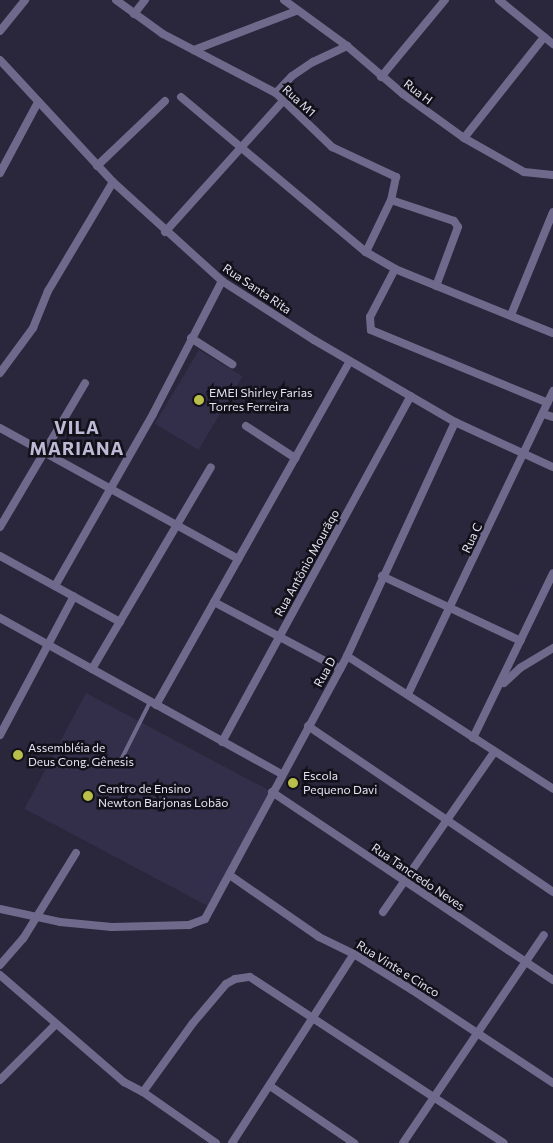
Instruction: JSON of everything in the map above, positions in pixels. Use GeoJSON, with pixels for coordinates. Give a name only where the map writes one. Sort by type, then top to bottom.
{"type":"FeatureCollection","features":[{"type":"Feature","properties":{"kind":"street"},"geometry":{"type":"LineString","coordinates":[[0,31],[25,0]]}},
{"type":"Feature","properties":{"kind":"street","name":"Rua M1"},"geometry":{"type":"LineString","coordinates":[[116,0],[162,34],[276,93],[332,147],[396,177],[391,200],[366,252]]}},
{"type":"Feature","properties":{"kind":"street"},"geometry":{"type":"LineString","coordinates":[[134,14],[145,0]]}},
{"type":"Feature","properties":{"kind":"street","name":"Rua H"},"geometry":{"type":"LineString","coordinates":[[284,0],[296,11],[347,46],[381,78],[464,138],[524,172],[553,175]]}},
{"type":"Feature","properties":{"kind":"street"},"geometry":{"type":"LineString","coordinates":[[381,78],[445,0]]}},
{"type":"Feature","properties":{"kind":"street"},"geometry":{"type":"LineString","coordinates":[[499,0],[553,44]]}},
{"type":"Feature","properties":{"kind":"street"},"geometry":{"type":"LineString","coordinates":[[194,50],[296,11]]}},
{"type":"Feature","properties":{"kind":"street"},"geometry":{"type":"LineString","coordinates":[[464,138],[544,37]]}},
{"type":"Feature","properties":{"kind":"street"},"geometry":{"type":"LineString","coordinates":[[276,93],[292,76],[313,62],[347,46]]}},
{"type":"Feature","properties":{"kind":"street","name":"Rua Santa Rita"},"geometry":{"type":"LineString","coordinates":[[0,60],[113,182],[165,232],[222,281],[350,361],[455,422],[553,467]]}},
{"type":"Feature","properties":{"kind":"street"},"geometry":{"type":"LineString","coordinates":[[181,96],[240,148],[366,252],[395,270],[553,333]]}},
{"type":"Feature","properties":{"kind":"street"},"geometry":{"type":"LineString","coordinates":[[97,166],[166,101]]}},
{"type":"Feature","properties":{"kind":"street"},"geometry":{"type":"LineString","coordinates":[[165,232],[283,101]]}},
{"type":"Feature","properties":{"kind":"street"},"geometry":{"type":"LineString","coordinates":[[0,173],[38,102]]}},
{"type":"Feature","properties":{"kind":"street"},"geometry":{"type":"LineString","coordinates":[[0,373],[33,328],[44,298],[113,182]]}},
{"type":"Feature","properties":{"kind":"street"},"geometry":{"type":"LineString","coordinates":[[391,200],[454,221],[458,227],[436,286]]}},
{"type":"Feature","properties":{"kind":"street"},"geometry":{"type":"LineString","coordinates":[[511,315],[553,212]]}},
{"type":"Feature","properties":{"kind":"street"},"geometry":{"type":"LineString","coordinates":[[395,270],[369,322],[371,330],[376,334],[548,403]]}},
{"type":"Feature","properties":{"kind":"street"},"geometry":{"type":"LineString","coordinates":[[55,586],[222,281]]}},
{"type":"Feature","properties":{"kind":"street"},"geometry":{"type":"LineString","coordinates":[[191,338],[232,364]]}},
{"type":"Feature","properties":{"kind":"street"},"geometry":{"type":"LineString","coordinates":[[153,704],[214,602],[350,361]]}},
{"type":"Feature","properties":{"kind":"street"},"geometry":{"type":"LineString","coordinates":[[0,527],[85,383]]}},
{"type":"Feature","properties":{"kind":"street","name":"Rua C"},"geometry":{"type":"LineString","coordinates":[[408,694],[544,414],[553,391]]}},
{"type":"Feature","properties":{"kind":"street","name":"Rua Antônio Mourãqo"},"geometry":{"type":"LineString","coordinates":[[222,742],[411,396]]}},
{"type":"Feature","properties":{"kind":"street"},"geometry":{"type":"LineString","coordinates":[[544,414],[553,417]]}},
{"type":"Feature","properties":{"kind":"street","name":"Rua D"},"geometry":{"type":"LineString","coordinates":[[36,918],[112,926],[198,923],[206,917],[231,876],[281,774],[347,656],[382,576],[455,422]]}},
{"type":"Feature","properties":{"kind":"street"},"geometry":{"type":"LineString","coordinates":[[246,426],[295,458]]}},
{"type":"Feature","properties":{"kind":"street"},"geometry":{"type":"LineString","coordinates":[[0,428],[238,559]]}},
{"type":"Feature","properties":{"kind":"street"},"geometry":{"type":"LineString","coordinates":[[92,669],[211,467]]}},
{"type":"Feature","properties":{"kind":"street"},"geometry":{"type":"LineString","coordinates":[[0,556],[120,622]]}},
{"type":"Feature","properties":{"kind":"street"},"geometry":{"type":"LineString","coordinates":[[473,738],[500,686],[553,573]]}},
{"type":"Feature","properties":{"kind":"street"},"geometry":{"type":"LineString","coordinates":[[382,576],[450,610],[521,641]]}},
{"type":"Feature","properties":{"kind":"street"},"geometry":{"type":"LineString","coordinates":[[0,735],[74,596]]}},
{"type":"Feature","properties":{"kind":"street"},"geometry":{"type":"LineString","coordinates":[[214,602],[340,669]]}},
{"type":"Feature","properties":{"kind":"street"},"geometry":{"type":"LineString","coordinates":[[0,618],[281,774]]}},
{"type":"Feature","properties":{"kind":"street"},"geometry":{"type":"LineString","coordinates":[[500,686],[520,668],[553,648]]}},
{"type":"Feature","properties":{"kind":"street"},"geometry":{"type":"LineString","coordinates":[[347,656],[553,789]]}},
{"type":"Feature","properties":{"kind":"street"},"geometry":{"type":"LineString","coordinates":[[308,726],[448,819],[553,892]]}},
{"type":"Feature","properties":{"kind":"street"},"geometry":{"type":"LineString","coordinates":[[383,912],[494,752]]}},
{"type":"Feature","properties":{"kind":"street","name":"Rua Tancredo Neves"},"geometry":{"type":"LineString","coordinates":[[272,792],[553,980]]}},
{"type":"Feature","properties":{"kind":"street"},"geometry":{"type":"LineString","coordinates":[[0,965],[16,950],[76,853]]}},
{"type":"Feature","properties":{"kind":"street","name":"Rua Vinte e Cinco"},"geometry":{"type":"LineString","coordinates":[[231,876],[319,937],[354,954],[553,1083]]}},
{"type":"Feature","properties":{"kind":"street"},"geometry":{"type":"LineString","coordinates":[[0,909],[36,918]]}},
{"type":"Feature","properties":{"kind":"street"},"geometry":{"type":"LineString","coordinates":[[403,1143],[544,935]]}},
{"type":"Feature","properties":{"kind":"street"},"geometry":{"type":"LineString","coordinates":[[232,1143],[315,1019],[354,954]]}},
{"type":"Feature","properties":{"kind":"street"},"geometry":{"type":"LineString","coordinates":[[0,976],[55,1025],[124,1082],[143,1092],[216,1143]]}},
{"type":"Feature","properties":{"kind":"street"},"geometry":{"type":"LineString","coordinates":[[143,1092],[193,1023],[226,984],[234,979],[250,977],[504,1143]]}},
{"type":"Feature","properties":{"kind":"street"},"geometry":{"type":"LineString","coordinates":[[0,1080],[55,1025]]}},
{"type":"Feature","properties":{"kind":"street"},"geometry":{"type":"LineString","coordinates":[[270,1086],[354,1143]]}},
{"type":"Feature","properties":{"kind":"lane"},"geometry":{"type":"LineString","coordinates":[[119,764],[153,704]]}},
{"type":"Feature","properties":{"kind":"shaded area","name":"EMEI Shirley Farias Torres Ferreira"},"geometry":{"type":"Polygon","coordinates":[[[199,350],[243,376],[198,450],[155,424],[199,350]]]}},
{"type":"Feature","properties":{"kind":"shaded area"},"geometry":{"type":"Polygon","coordinates":[[[86,693],[271,791],[209,907],[24,809],[86,693]]]}},
{"type":"Feature","properties":{"kind":"place","name":"EMEI Shirley Farias Torres Ferreira"},"geometry":{"type":"Point","coordinates":[199,400]}},
{"type":"Feature","properties":{"kind":"place","name":"Assembléia de Deus Cong. Gênesis"},"geometry":{"type":"Point","coordinates":[18,755]}},
{"type":"Feature","properties":{"kind":"place","name":"Escola Pequeno Davi"},"geometry":{"type":"Point","coordinates":[293,783]}},
{"type":"Feature","properties":{"kind":"place","name":"Centro de Ensino Newton Barjonas Lobão"},"geometry":{"type":"Point","coordinates":[88,796]}},
{"type":"Feature","properties":{"kind":"district","name":"VILA MARIANA"},"geometry":{"type":"Point","coordinates":[77,438]}}]}
